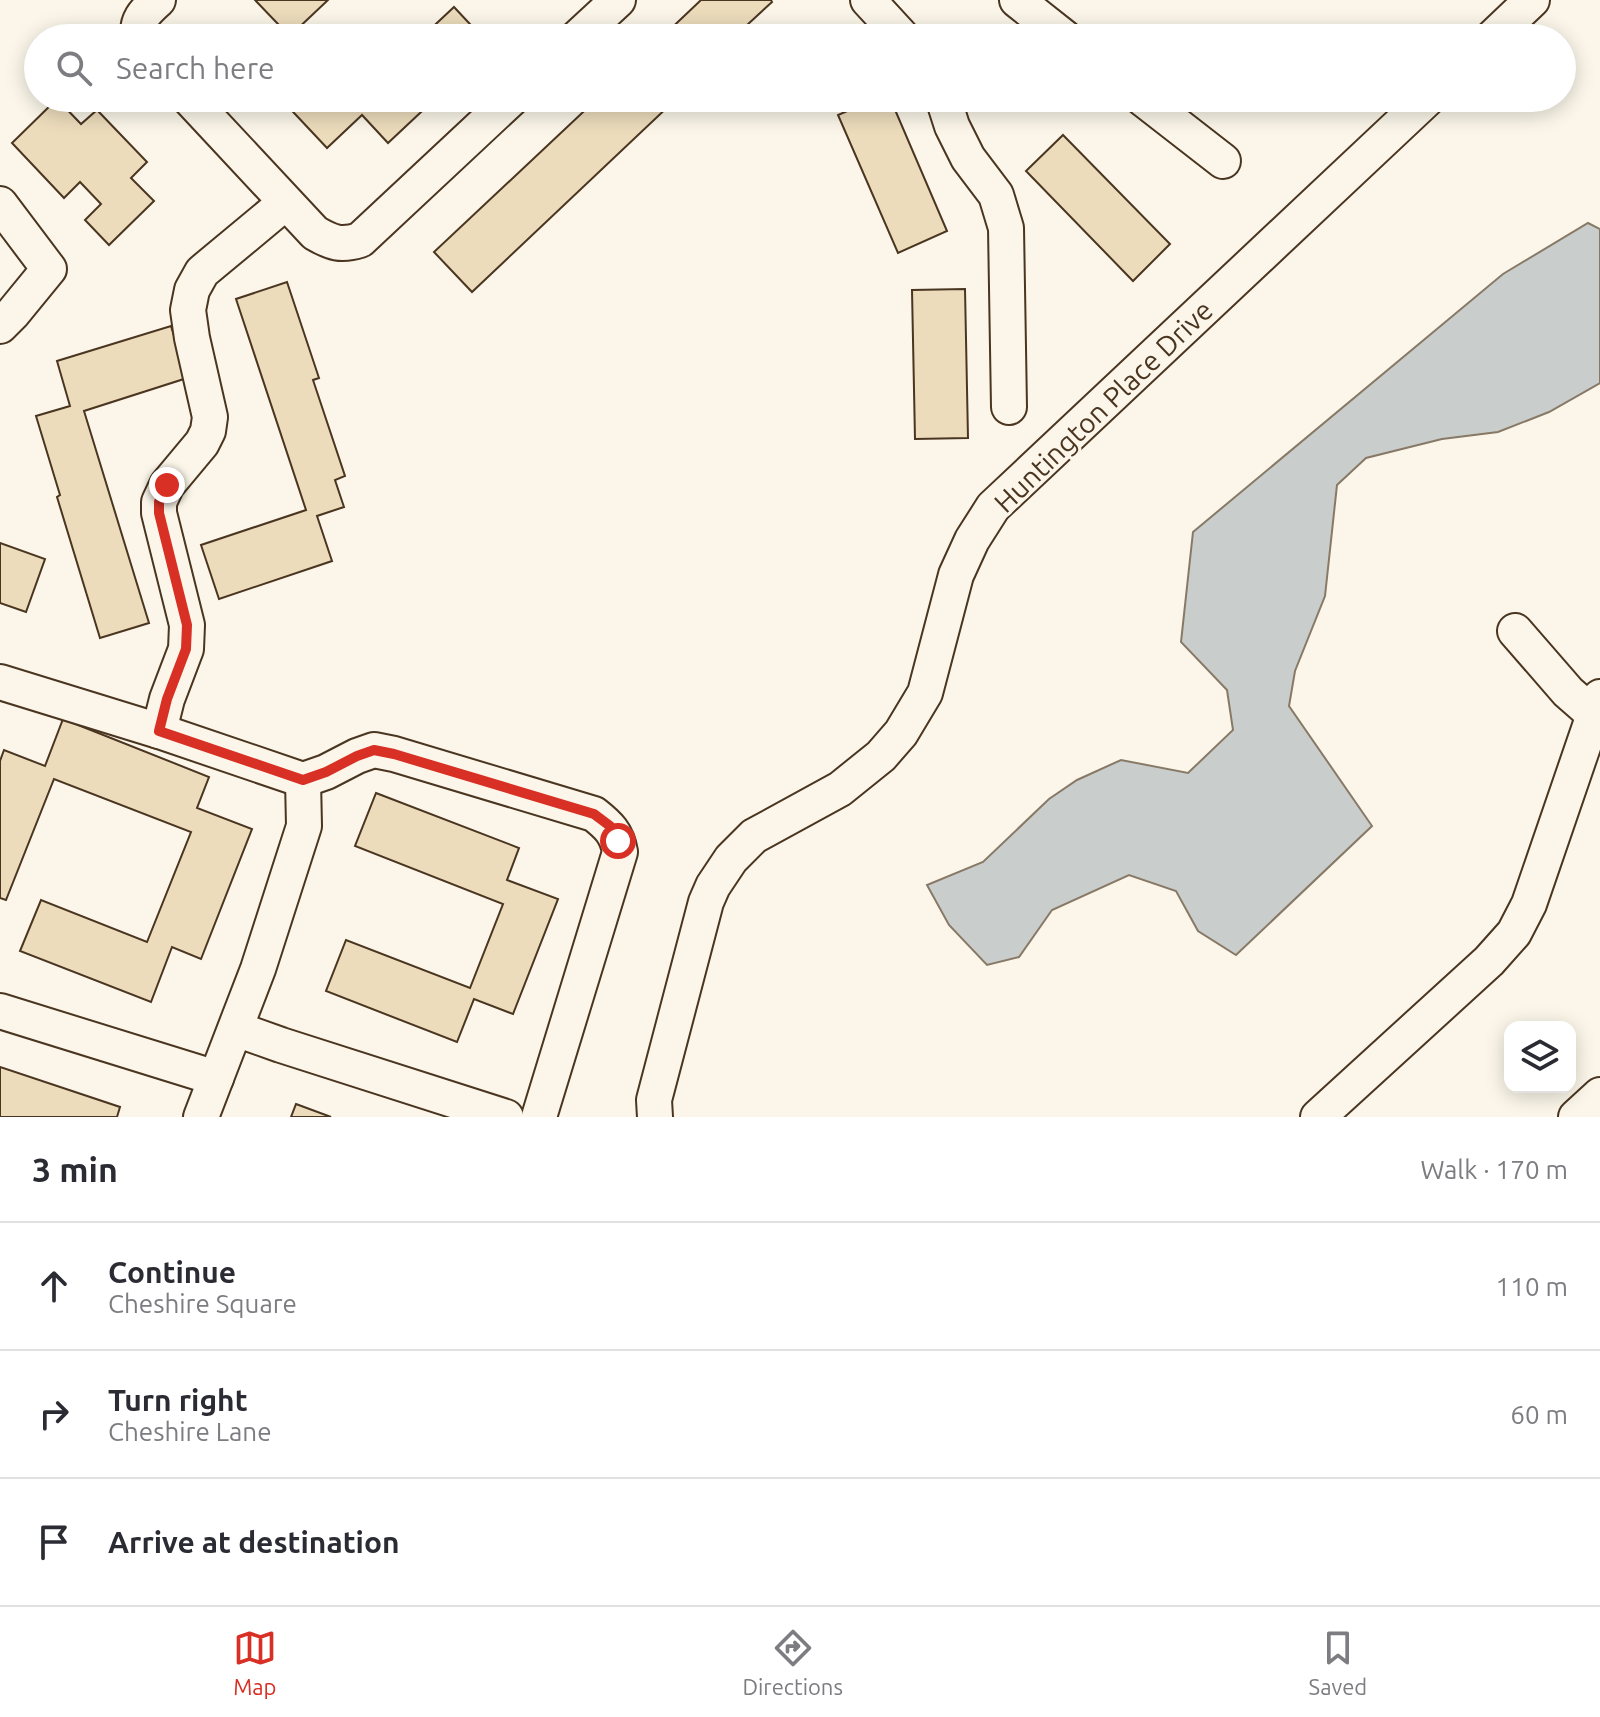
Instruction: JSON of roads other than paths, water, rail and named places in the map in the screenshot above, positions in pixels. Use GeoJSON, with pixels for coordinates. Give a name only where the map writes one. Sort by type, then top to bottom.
{"type":"FeatureCollection","features":[{"type":"Feature","properties":{"kind":"street"},"geometry":{"type":"LineString","coordinates":[[138,24],[143,14],[158,0]]}},
{"type":"Feature","properties":{"kind":"street"},"geometry":{"type":"LineString","coordinates":[[592,24],[618,0]]}},
{"type":"Feature","properties":{"kind":"street"},"geometry":{"type":"LineString","coordinates":[[868,0],[890,24]]}},
{"type":"Feature","properties":{"kind":"street"},"geometry":{"type":"LineString","coordinates":[[1017,0],[1047,24]]}},
{"type":"Feature","properties":{"kind":"street"},"geometry":{"type":"LineString","coordinates":[[1507,24],[1532,0]]}},
{"type":"Feature","properties":{"kind":"street"},"geometry":{"type":"LineString","coordinates":[[202,112],[315,233],[330,242],[348,244],[360,240],[497,112]]}},
{"type":"Feature","properties":{"kind":"street"},"geometry":{"type":"LineString","coordinates":[[948,112],[968,158],[996,195],[1006,228],[1009,407]]}},
{"type":"Feature","properties":{"kind":"street"},"geometry":{"type":"LineString","coordinates":[[1160,112],[1223,161]]}},
{"type":"Feature","properties":{"kind":"street","name":"Huntington Place Drive"},"geometry":{"type":"LineString","coordinates":[[655,1117],[654,1100],[706,902],[713,886],[731,859],[754,836],[840,789],[881,756],[901,733],[925,693],[956,575],[972,540],[993,507],[1413,112]]}},
{"type":"Feature","properties":{"kind":"street"},"geometry":{"type":"LineString","coordinates":[[159,731],[167,699],[186,649],[187,625],[159,513],[159,502],[167,485],[202,443],[210,417],[188,310],[192,290],[202,272],[285,203]]}},
{"type":"Feature","properties":{"kind":"street"},"geometry":{"type":"LineString","coordinates":[[0,204],[49,269],[0,326]]}},
{"type":"Feature","properties":{"kind":"street"},"geometry":{"type":"LineString","coordinates":[[1318,1117],[1489,961],[1514,933],[1529,904],[1598,710],[1568,692],[1515,631]]}},
{"type":"Feature","properties":{"kind":"street"},"geometry":{"type":"LineString","coordinates":[[0,682],[303,780],[374,750],[594,814],[610,826],[620,852],[539,1117]]}},
{"type":"Feature","properties":{"kind":"street"},"geometry":{"type":"LineString","coordinates":[[201,1117],[258,969],[304,826],[303,780]]}},
{"type":"Feature","properties":{"kind":"street"},"geometry":{"type":"LineString","coordinates":[[0,1011],[216,1078]]}},
{"type":"Feature","properties":{"kind":"street"},"geometry":{"type":"LineString","coordinates":[[236,1029],[506,1117]]}},
{"type":"Feature","properties":{"kind":"street"},"geometry":{"type":"LineString","coordinates":[[1576,1117],[1600,1095]]}}]}
